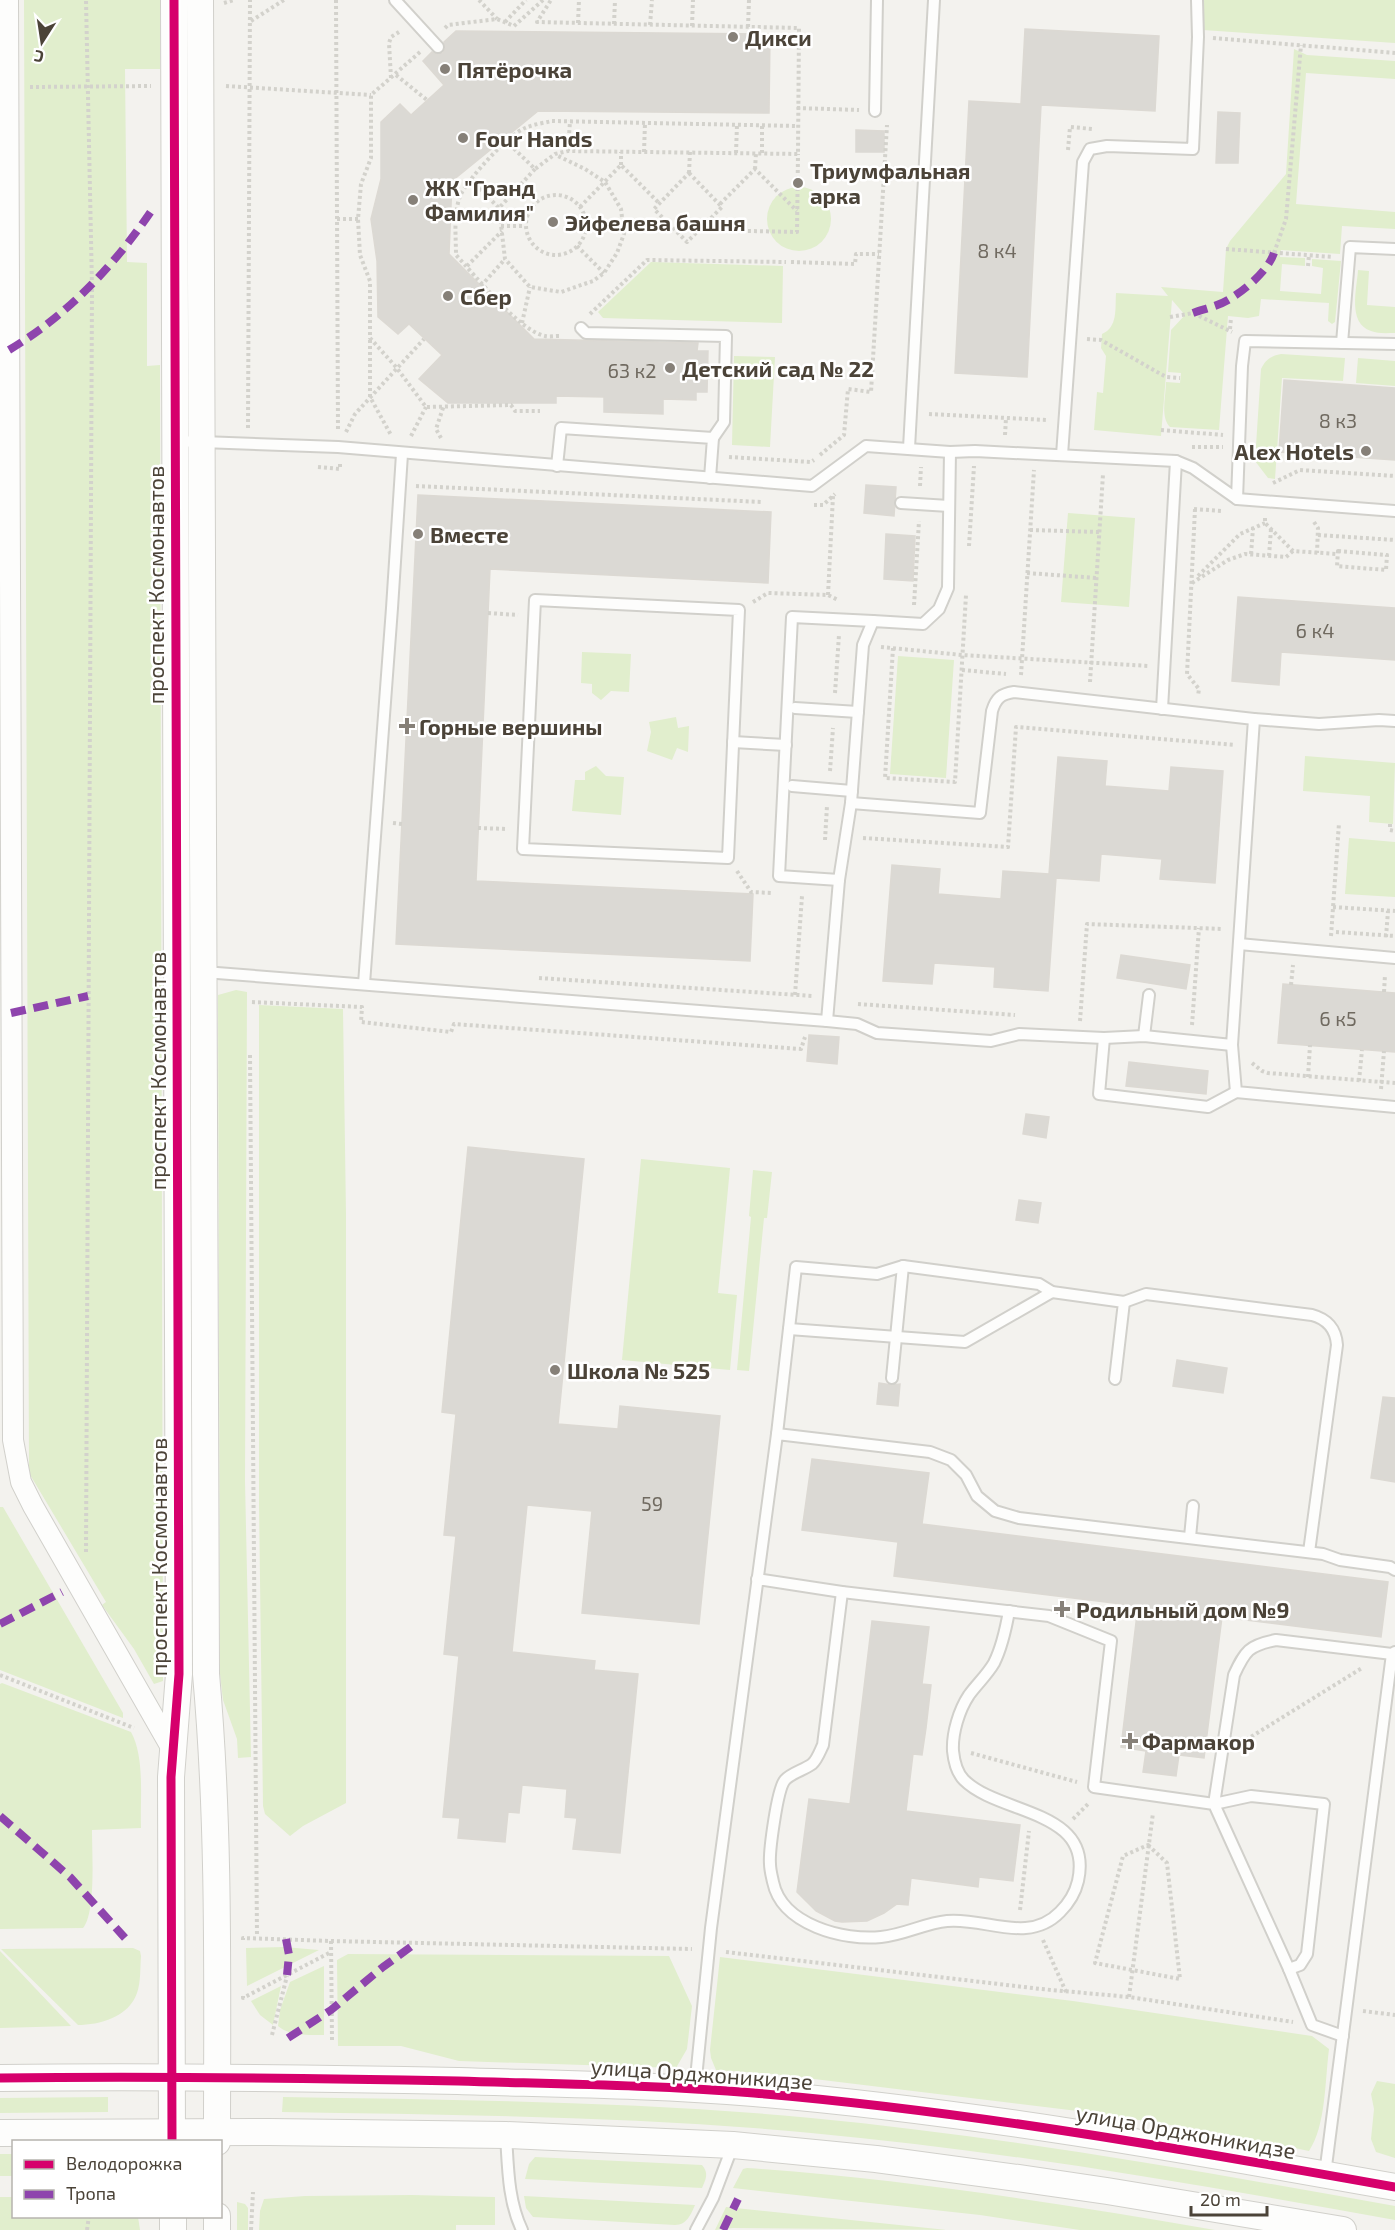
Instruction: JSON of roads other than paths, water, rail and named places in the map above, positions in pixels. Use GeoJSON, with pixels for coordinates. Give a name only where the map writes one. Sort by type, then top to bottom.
{"type":"FeatureCollection","features":[{"type":"Feature","properties":{"kind":"street"},"geometry":{"type":"LineString","coordinates":[[8,0],[5,386],[6,1013],[13,1440],[21,1482],[33,1506],[172,1749]]}},
{"type":"Feature","properties":{"kind":"street","name":"проспект Космонавтов"},"geometry":{"type":"LineString","coordinates":[[174,0],[175,441],[206,1663],[213,1750],[218,1920],[217,2137]]}},
{"type":"Feature","properties":{"kind":"street","name":"проспект Космонавтов"},"geometry":{"type":"LineString","coordinates":[[172,2137],[172,1749],[179,1674],[201,441],[200,0]]}},
{"type":"Feature","properties":{"kind":"street","name":"улица Орджоникидзе"},"geometry":{"type":"LineString","coordinates":[[0,2079],[217,2076],[695,2088],[881,2105],[1118,2138],[1395,2187]]}},
{"type":"Feature","properties":{"kind":"street"},"geometry":{"type":"LineString","coordinates":[[0,2133],[172,2137],[506,2135],[733,2145],[876,2159],[1006,2176],[1107,2191],[1304,2226],[1343,2230]]}},
{"type":"Feature","properties":{"kind":"lane"},"geometry":{"type":"LineString","coordinates":[[395,0],[435,44]]}},
{"type":"Feature","properties":{"kind":"lane"},"geometry":{"type":"LineString","coordinates":[[875,111],[877,0]]}},
{"type":"Feature","properties":{"kind":"lane"},"geometry":{"type":"LineString","coordinates":[[909,448],[934,0]]}},
{"type":"Feature","properties":{"kind":"lane"},"geometry":{"type":"LineString","coordinates":[[1062,454],[1083,162],[1090,149],[1107,146],[1193,149],[1198,37],[1197,0]]}},
{"type":"Feature","properties":{"kind":"lane"},"geometry":{"type":"LineString","coordinates":[[1342,342],[1350,247],[1395,249]]}},
{"type":"Feature","properties":{"kind":"lane"},"geometry":{"type":"LineString","coordinates":[[581,328],[586,333],[726,336],[724,422],[713,438],[710,478]]}},
{"type":"Feature","properties":{"kind":"lane"},"geometry":{"type":"LineString","coordinates":[[1238,499],[1242,366],[1245,341],[1395,344]]}},
{"type":"Feature","properties":{"kind":"lane"},"geometry":{"type":"LineString","coordinates":[[557,466],[561,428],[713,438]]}},
{"type":"Feature","properties":{"kind":"lane"},"geometry":{"type":"LineString","coordinates":[[175,441],[338,447],[812,486],[866,446],[950,452],[1062,454],[1176,461],[1193,468],[1238,499],[1395,511]]}},
{"type":"Feature","properties":{"kind":"lane"},"geometry":{"type":"LineString","coordinates":[[839,880],[779,876],[792,617],[923,624],[939,609],[948,588],[950,452]]}},
{"type":"Feature","properties":{"kind":"lane"},"geometry":{"type":"LineString","coordinates":[[364,984],[402,454]]}},
{"type":"Feature","properties":{"kind":"lane"},"geometry":{"type":"LineString","coordinates":[[1162,710],[1176,461]]}},
{"type":"Feature","properties":{"kind":"lane"},"geometry":{"type":"LineString","coordinates":[[902,503],[949,506]]}},
{"type":"Feature","properties":{"kind":"lane"},"geometry":{"type":"LineString","coordinates":[[535,600],[739,610],[733,742],[728,858],[523,849],[535,600]]}},
{"type":"Feature","properties":{"kind":"lane"},"geometry":{"type":"LineString","coordinates":[[827,1021],[839,880],[851,803],[863,645],[873,621]]}},
{"type":"Feature","properties":{"kind":"lane"},"geometry":{"type":"LineString","coordinates":[[851,803],[980,813],[992,711],[995,702],[1003,694],[1014,692],[1197,714],[1319,724],[1395,721]]}},
{"type":"Feature","properties":{"kind":"lane"},"geometry":{"type":"LineString","coordinates":[[795,708],[858,712]]}},
{"type":"Feature","properties":{"kind":"lane"},"geometry":{"type":"LineString","coordinates":[[1236,1092],[1232,1045],[1254,719]]}},
{"type":"Feature","properties":{"kind":"lane"},"geometry":{"type":"LineString","coordinates":[[733,742],[786,745]]}},
{"type":"Feature","properties":{"kind":"lane"},"geometry":{"type":"LineString","coordinates":[[792,786],[852,791]]}},
{"type":"Feature","properties":{"kind":"lane"},"geometry":{"type":"LineString","coordinates":[[1239,944],[1390,958]]}},
{"type":"Feature","properties":{"kind":"lane"},"geometry":{"type":"LineString","coordinates":[[190,972],[827,1021],[857,1024],[877,1033],[991,1041],[1019,1034],[1104,1038],[1143,1036],[1232,1045]]}},
{"type":"Feature","properties":{"kind":"lane"},"geometry":{"type":"LineString","coordinates":[[1143,1036],[1149,995]]}},
{"type":"Feature","properties":{"kind":"lane"},"geometry":{"type":"LineString","coordinates":[[1104,1038],[1099,1094],[1208,1107],[1236,1092],[1395,1107]]}},
{"type":"Feature","properties":{"kind":"lane"},"geometry":{"type":"LineString","coordinates":[[892,1378],[903,1266]]}},
{"type":"Feature","properties":{"kind":"lane"},"geometry":{"type":"LineString","coordinates":[[695,2088],[708,1951],[777,1434],[796,1267],[877,1274],[903,1266],[1038,1284],[1052,1292],[1124,1302],[1146,1294],[1312,1315],[1327,1322],[1336,1336],[1336,1345],[1309,1552]]}},
{"type":"Feature","properties":{"kind":"lane"},"geometry":{"type":"LineString","coordinates":[[789,1329],[965,1342],[1052,1292]]}},
{"type":"Feature","properties":{"kind":"lane"},"geometry":{"type":"LineString","coordinates":[[1115,1379],[1124,1302]]}},
{"type":"Feature","properties":{"kind":"lane"},"geometry":{"type":"LineString","coordinates":[[777,1434],[930,1452],[951,1460],[966,1475],[977,1496],[995,1511],[1018,1518],[1309,1552],[1340,1560],[1390,1567],[1395,1570]]}},
{"type":"Feature","properties":{"kind":"lane"},"geometry":{"type":"LineString","coordinates":[[1190,1537],[1193,1506]]}},
{"type":"Feature","properties":{"kind":"lane"},"geometry":{"type":"LineString","coordinates":[[757,1579],[843,1592],[1049,1616],[1111,1641],[1094,1787],[1214,1804],[1251,1796],[1324,1804],[1307,1954],[1300,1965],[1289,1969]]}},
{"type":"Feature","properties":{"kind":"lane"},"geometry":{"type":"LineString","coordinates":[[843,1592],[823,1744],[814,1763],[785,1780],[778,1796],[770,1863],[773,1885],[784,1904],[801,1920],[825,1931],[854,1937],[882,1937],[948,1921],[1017,1929],[1037,1926],[1055,1917],[1071,1902],[1078,1882],[1080,1863],[1076,1845],[1062,1830],[1031,1812],[981,1792],[964,1780],[955,1765],[953,1748],[962,1706],[994,1662],[1005,1634],[1009,1611]]}},
{"type":"Feature","properties":{"kind":"lane"},"geometry":{"type":"LineString","coordinates":[[1325,2175],[1394,1653],[1276,1640],[1257,1644],[1242,1656],[1234,1675],[1214,1804],[1312,2025],[1343,2036]]}},
{"type":"Feature","properties":{"kind":"lane"},"geometry":{"type":"LineString","coordinates":[[506,2135],[510,2186],[515,2215],[522,2230]]}},
{"type":"Feature","properties":{"kind":"lane"},"geometry":{"type":"LineString","coordinates":[[696,2230],[713,2198],[733,2145]]}},
{"type":"Feature","properties":{"kind":"place","name":"Дикси"},"geometry":{"type":"Point","coordinates":[733,37]}},
{"type":"Feature","properties":{"kind":"place","name":"Пятёрочка"},"geometry":{"type":"Point","coordinates":[445,69]}},
{"type":"Feature","properties":{"kind":"place","name":"Four Hands"},"geometry":{"type":"Point","coordinates":[463,138]}},
{"type":"Feature","properties":{"kind":"place","name":"Триумфальная арка"},"geometry":{"type":"Point","coordinates":[798,183]}},
{"type":"Feature","properties":{"kind":"place","name":"ЖК \"Гранд Фамилия\""},"geometry":{"type":"Point","coordinates":[413,200]}},
{"type":"Feature","properties":{"kind":"place","name":"Эйфелева башня"},"geometry":{"type":"Point","coordinates":[553,222]}},
{"type":"Feature","properties":{"kind":"place","name":"Сбер"},"geometry":{"type":"Point","coordinates":[448,296]}},
{"type":"Feature","properties":{"kind":"place","name":"Детский сад № 22"},"geometry":{"type":"Point","coordinates":[670,368]}},
{"type":"Feature","properties":{"kind":"place","name":"Alex Hotels"},"geometry":{"type":"Point","coordinates":[1366,451]}},
{"type":"Feature","properties":{"kind":"place","name":"Вместе"},"geometry":{"type":"Point","coordinates":[418,534]}},
{"type":"Feature","properties":{"kind":"place","name":"Горные вершины"},"geometry":{"type":"Point","coordinates":[407,726]}},
{"type":"Feature","properties":{"kind":"place","name":"Школа № 525"},"geometry":{"type":"Point","coordinates":[555,1370]}},
{"type":"Feature","properties":{"kind":"place","name":"Родильный дом №9"},"geometry":{"type":"Point","coordinates":[1062,1609]}},
{"type":"Feature","properties":{"kind":"place","name":"Фармакор"},"geometry":{"type":"Point","coordinates":[1130,1741]}}]}
